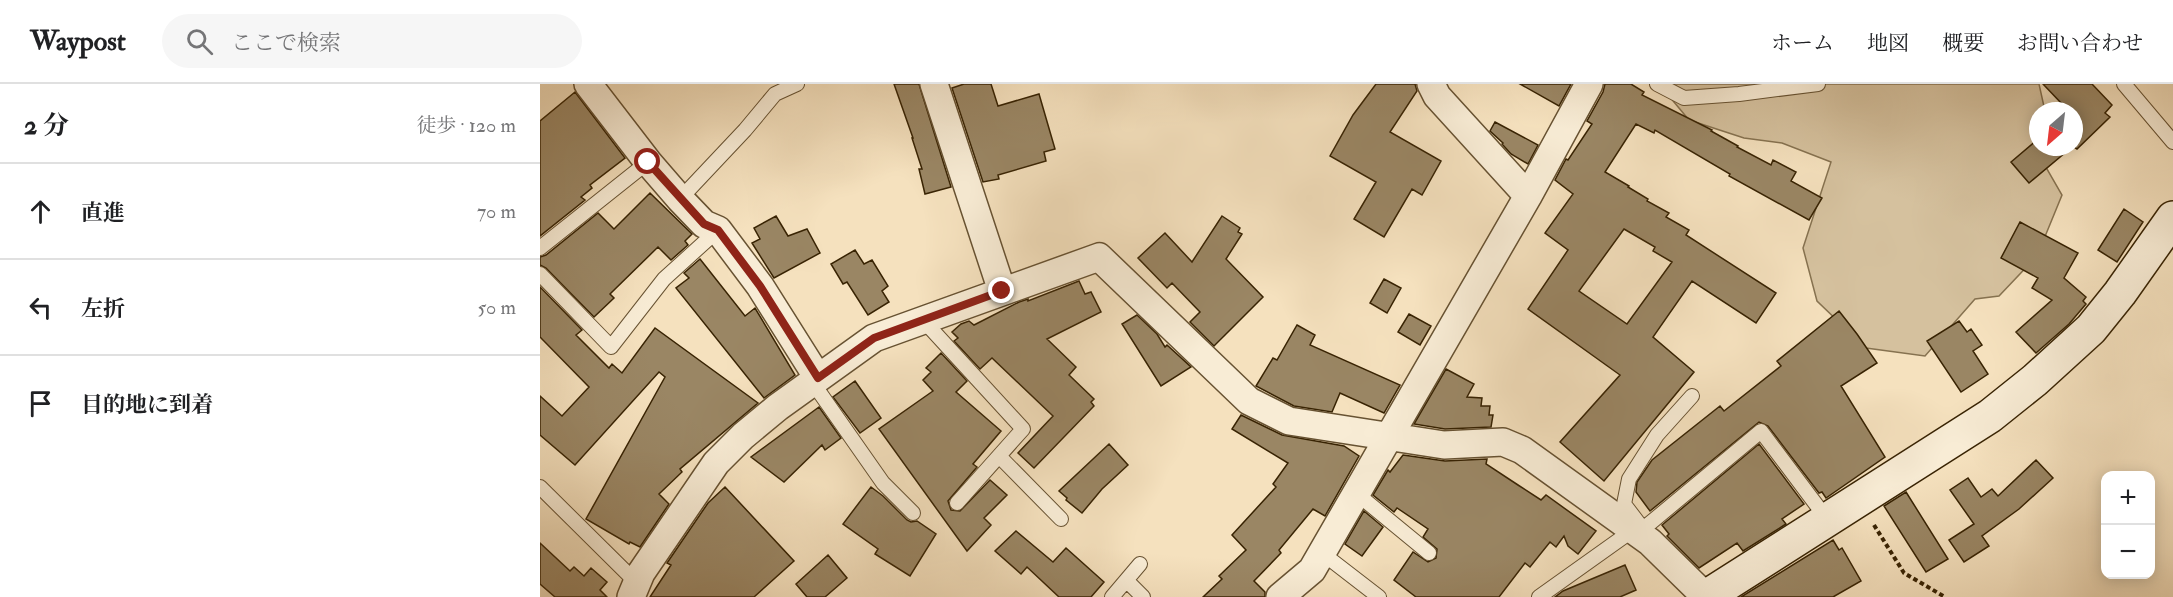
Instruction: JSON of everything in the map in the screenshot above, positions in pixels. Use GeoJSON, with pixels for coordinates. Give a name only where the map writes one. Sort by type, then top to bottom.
{"type":"FeatureCollection","features":[{"type":"Feature","properties":{"kind":"street"},"geometry":{"type":"LineString","coordinates":[[588,84],[648,162],[680,199],[704,224],[718,230],[760,286],[815,380]]}},
{"type":"Feature","properties":{"kind":"street"},"geometry":{"type":"LineString","coordinates":[[934,84],[1002,291]]}},
{"type":"Feature","properties":{"kind":"street"},"geometry":{"type":"LineString","coordinates":[[1431,84],[1437,96],[1528,196]]}},
{"type":"Feature","properties":{"kind":"street"},"geometry":{"type":"LineString","coordinates":[[1280,597],[1312,570],[1528,196],[1589,84]]}},
{"type":"Feature","properties":{"kind":"street"},"geometry":{"type":"LineString","coordinates":[[633,590],[716,463],[778,407],[815,380],[874,338],[1099,257],[1249,401],[1288,421],[1444,445],[1503,442],[1522,450],[1642,534],[1706,597],[1990,416],[2063,356],[2091,329],[2120,294],[2173,218]]}},
{"type":"Feature","properties":{"kind":"lane"},"geometry":{"type":"LineString","coordinates":[[680,199],[745,130],[775,94],[796,84]]}},
{"type":"Feature","properties":{"kind":"lane"},"geometry":{"type":"LineString","coordinates":[[1657,84],[1684,98],[1818,84]]}},
{"type":"Feature","properties":{"kind":"lane"},"geometry":{"type":"LineString","coordinates":[[2124,84],[2173,142]]}},
{"type":"Feature","properties":{"kind":"lane"},"geometry":{"type":"LineString","coordinates":[[540,248],[648,162]]}},
{"type":"Feature","properties":{"kind":"lane"},"geometry":{"type":"LineString","coordinates":[[540,274],[611,347],[664,279],[718,230]]}},
{"type":"Feature","properties":{"kind":"lane"},"geometry":{"type":"LineString","coordinates":[[923,320],[1023,429],[957,503]]}},
{"type":"Feature","properties":{"kind":"lane"},"geometry":{"type":"LineString","coordinates":[[815,380],[883,483],[913,513]]}},
{"type":"Feature","properties":{"kind":"lane"},"geometry":{"type":"LineString","coordinates":[[1642,534],[1624,504],[1629,479],[1657,435],[1692,396]]}},
{"type":"Feature","properties":{"kind":"lane"},"geometry":{"type":"LineString","coordinates":[[1539,597],[1642,534],[1761,431],[1827,519]]}},
{"type":"Feature","properties":{"kind":"lane"},"geometry":{"type":"LineString","coordinates":[[999,456],[1061,519]]}},
{"type":"Feature","properties":{"kind":"lane"},"geometry":{"type":"LineString","coordinates":[[540,487],[633,590]]}},
{"type":"Feature","properties":{"kind":"lane"},"geometry":{"type":"LineString","coordinates":[[1356,493],[1429,553]]}},
{"type":"Feature","properties":{"kind":"lane"},"geometry":{"type":"LineString","coordinates":[[1322,553],[1379,597]]}},
{"type":"Feature","properties":{"kind":"lane"},"geometry":{"type":"LineString","coordinates":[[1112,597],[1140,564]]}},
{"type":"Feature","properties":{"kind":"lane"},"geometry":{"type":"LineString","coordinates":[[1127,580],[1143,597]]}},
{"type":"Feature","properties":{"kind":"path"},"geometry":{"type":"LineString","coordinates":[[1858,500],[1904,573],[1944,597]]}},
{"type":"Feature","properties":{"kind":"shaded area"},"geometry":{"type":"Polygon","coordinates":[[[1659,84],[2039,84],[2043,102],[2029,102],[2029,156],[2039,156],[2062,195],[2037,256],[1999,296],[1975,299],[1925,356],[1866,348],[1817,301],[1803,248],[1831,162],[1782,143],[1744,138],[1689,120],[1659,84]]]}},
{"type":"Feature","properties":{"kind":"building"},"geometry":{"type":"Polygon","coordinates":[[[894,84],[919,84],[951,187],[925,194],[919,169],[922,169],[894,84]]]}},
{"type":"Feature","properties":{"kind":"building"},"geometry":{"type":"Polygon","coordinates":[[[964,84],[991,84],[998,106],[1039,94],[1055,149],[1044,152],[1046,161],[998,175],[999,179],[983,182],[952,88],[964,84]]]}},
{"type":"Feature","properties":{"kind":"building"},"geometry":{"type":"Polygon","coordinates":[[[1376,84],[1415,84],[1417,91],[1390,132],[1441,161],[1422,195],[1412,189],[1384,237],[1354,219],[1376,182],[1330,156],[1353,115],[1376,84]]]}},
{"type":"Feature","properties":{"kind":"building"},"geometry":{"type":"Polygon","coordinates":[[[1520,84],[1571,84],[1559,106],[1520,84]]]}},
{"type":"Feature","properties":{"kind":"building"},"geometry":{"type":"Polygon","coordinates":[[[1605,84],[1631,84],[1644,92],[1642,95],[1712,130],[1737,147],[1771,165],[1773,160],[1796,172],[1791,181],[1822,198],[1809,220],[1729,176],[1730,174],[1655,130],[1654,133],[1636,124],[1605,172],[1669,213],[1666,217],[1689,230],[1686,235],[1776,293],[1756,323],[1692,281],[1653,337],[1694,372],[1604,481],[1560,442],[1620,375],[1528,309],[1568,250],[1545,233],[1573,194],[1555,180],[1566,159],[1568,160],[1592,124],[1587,121],[1605,84]],[[1624,229],[1579,291],[1627,324],[1672,262],[1653,251],[1655,247],[1624,229]]]}},
{"type":"Feature","properties":{"kind":"building"},"geometry":{"type":"Polygon","coordinates":[[[2043,84],[2092,84],[2112,105],[2105,113],[2110,117],[2083,143],[2083,102],[2060,102],[2043,84]]]}},
{"type":"Feature","properties":{"kind":"building"},"geometry":{"type":"Polygon","coordinates":[[[575,92],[625,158],[590,185],[592,188],[581,197],[585,200],[540,236],[540,121],[575,92]]]}},
{"type":"Feature","properties":{"kind":"building"},"geometry":{"type":"Polygon","coordinates":[[[1495,122],[1538,145],[1528,164],[1511,154],[1490,131],[1495,122]]]}},
{"type":"Feature","properties":{"kind":"building"},"geometry":{"type":"Polygon","coordinates":[[[2029,147],[2029,156],[2061,156],[2029,183],[2011,162],[2029,147]]]}},
{"type":"Feature","properties":{"kind":"building"},"geometry":{"type":"Polygon","coordinates":[[[650,193],[692,234],[685,241],[688,245],[671,260],[658,247],[610,294],[614,298],[594,317],[546,268],[540,265],[540,257],[546,255],[598,213],[614,229],[650,193]]]}},
{"type":"Feature","properties":{"kind":"building"},"geometry":{"type":"Polygon","coordinates":[[[2124,209],[2143,222],[2117,262],[2098,250],[2124,209]]]}},
{"type":"Feature","properties":{"kind":"building"},"geometry":{"type":"Polygon","coordinates":[[[776,216],[788,236],[807,229],[820,253],[774,278],[752,243],[760,239],[754,228],[776,216]]]}},
{"type":"Feature","properties":{"kind":"building"},"geometry":{"type":"Polygon","coordinates":[[[1222,216],[1240,228],[1238,232],[1242,234],[1226,259],[1263,297],[1214,346],[1190,322],[1200,312],[1172,283],[1167,288],[1138,258],[1165,233],[1192,262],[1222,216]]]}},
{"type":"Feature","properties":{"kind":"building"},"geometry":{"type":"Polygon","coordinates":[[[2020,222],[2078,253],[2064,278],[2086,297],[2083,301],[2086,304],[2069,324],[2036,353],[2016,332],[2052,300],[2032,288],[2038,278],[2001,258],[2020,222]]]}},
{"type":"Feature","properties":{"kind":"building"},"geometry":{"type":"Polygon","coordinates":[[[855,250],[864,264],[872,260],[888,286],[882,291],[889,302],[868,315],[847,282],[843,284],[831,264],[855,250]]]}},
{"type":"Feature","properties":{"kind":"building"},"geometry":{"type":"Polygon","coordinates":[[[700,259],[745,316],[755,308],[795,375],[764,398],[676,288],[689,278],[684,273],[700,259]]]}},
{"type":"Feature","properties":{"kind":"building"},"geometry":{"type":"Polygon","coordinates":[[[1384,279],[1401,288],[1387,313],[1370,303],[1384,279]]]}},
{"type":"Feature","properties":{"kind":"building"},"geometry":{"type":"Polygon","coordinates":[[[1079,281],[1085,294],[1091,292],[1101,312],[1047,339],[1076,367],[1069,375],[1094,399],[1091,402],[1094,406],[1034,468],[1018,453],[1053,416],[992,358],[980,369],[954,341],[958,338],[952,332],[961,324],[969,321],[974,325],[1019,302],[1028,299],[1028,301],[1079,281]]]}},
{"type":"Feature","properties":{"kind":"building"},"geometry":{"type":"Polygon","coordinates":[[[540,287],[582,330],[576,335],[609,368],[612,364],[622,373],[655,328],[758,403],[680,469],[682,472],[659,494],[669,504],[640,547],[630,542],[629,544],[586,519],[665,377],[659,372],[575,465],[540,435],[540,396],[562,416],[589,387],[540,337],[540,287]]]}},
{"type":"Feature","properties":{"kind":"building"},"geometry":{"type":"Polygon","coordinates":[[[1839,311],[1877,363],[1841,386],[1885,457],[1826,498],[1822,492],[1819,493],[1768,426],[1759,422],[1650,511],[1636,492],[1637,482],[1652,460],[1720,406],[1724,411],[1781,366],[1777,361],[1839,311]]]}},
{"type":"Feature","properties":{"kind":"building"},"geometry":{"type":"Polygon","coordinates":[[[1409,314],[1431,326],[1420,345],[1398,332],[1409,314]]]}},
{"type":"Feature","properties":{"kind":"building"},"geometry":{"type":"Polygon","coordinates":[[[1137,315],[1157,334],[1165,347],[1167,345],[1191,367],[1161,386],[1122,324],[1137,315]]]}},
{"type":"Feature","properties":{"kind":"building"},"geometry":{"type":"Polygon","coordinates":[[[1959,321],[1967,332],[1971,329],[1982,345],[1973,351],[1988,374],[1961,392],[1927,341],[1959,321]]]}},
{"type":"Feature","properties":{"kind":"building"},"geometry":{"type":"Polygon","coordinates":[[[1297,325],[1315,335],[1310,345],[1400,385],[1384,413],[1340,393],[1332,412],[1294,406],[1256,386],[1273,358],[1277,360],[1297,325]]]}},
{"type":"Feature","properties":{"kind":"building"},"geometry":{"type":"Polygon","coordinates":[[[941,353],[967,381],[956,392],[1001,431],[973,464],[977,467],[948,501],[951,510],[960,511],[990,480],[1007,495],[984,518],[991,525],[967,551],[879,429],[933,391],[923,380],[931,372],[926,368],[941,353]]]}},
{"type":"Feature","properties":{"kind":"building"},"geometry":{"type":"Polygon","coordinates":[[[1446,369],[1474,384],[1467,397],[1482,398],[1481,406],[1490,406],[1489,415],[1493,415],[1491,427],[1445,429],[1414,424],[1446,369]]]}},
{"type":"Feature","properties":{"kind":"building"},"geometry":{"type":"Polygon","coordinates":[[[855,381],[881,418],[860,433],[833,397],[855,381]]]}},
{"type":"Feature","properties":{"kind":"building"},"geometry":{"type":"Polygon","coordinates":[[[819,407],[841,438],[825,450],[822,445],[784,482],[751,457],[819,407]]]}},
{"type":"Feature","properties":{"kind":"building"},"geometry":{"type":"Polygon","coordinates":[[[1241,415],[1282,435],[1344,446],[1359,456],[1325,516],[1313,509],[1279,550],[1281,553],[1254,581],[1265,592],[1265,597],[1203,597],[1222,579],[1219,576],[1246,550],[1232,535],[1276,487],[1273,484],[1288,463],[1232,429],[1241,415]]]}},
{"type":"Feature","properties":{"kind":"building"},"geometry":{"type":"Polygon","coordinates":[[[1109,444],[1128,465],[1102,489],[1082,513],[1059,491],[1109,444]]]}},
{"type":"Feature","properties":{"kind":"building"},"geometry":{"type":"Polygon","coordinates":[[[1759,444],[1804,504],[1782,519],[1786,524],[1743,551],[1737,543],[1699,568],[1667,536],[1669,534],[1662,525],[1759,444]]]}},
{"type":"Feature","properties":{"kind":"building"},"geometry":{"type":"Polygon","coordinates":[[[1403,455],[1445,461],[1487,459],[1486,464],[1541,500],[1546,495],[1596,531],[1578,554],[1568,546],[1564,536],[1556,547],[1550,542],[1530,567],[1525,563],[1499,597],[1416,597],[1394,580],[1413,552],[1428,562],[1436,558],[1437,549],[1423,537],[1428,529],[1397,508],[1394,512],[1373,495],[1388,470],[1390,472],[1403,455]]]}},
{"type":"Feature","properties":{"kind":"building"},"geometry":{"type":"Polygon","coordinates":[[[2036,460],[2053,478],[2019,509],[1982,536],[1989,546],[1964,562],[1949,540],[1974,524],[1950,490],[1968,478],[1981,497],[1992,489],[1998,496],[2036,460]]]}},
{"type":"Feature","properties":{"kind":"building"},"geometry":{"type":"Polygon","coordinates":[[[725,487],[794,561],[754,597],[650,597],[671,565],[667,563],[708,503],[725,487]]]}},
{"type":"Feature","properties":{"kind":"building"},"geometry":{"type":"Polygon","coordinates":[[[871,487],[907,520],[917,521],[936,534],[910,576],[875,554],[878,549],[843,524],[871,487]]]}},
{"type":"Feature","properties":{"kind":"building"},"geometry":{"type":"Polygon","coordinates":[[[1906,492],[1948,559],[1926,572],[1884,506],[1906,492]]]}},
{"type":"Feature","properties":{"kind":"building"},"geometry":{"type":"Polygon","coordinates":[[[1364,511],[1383,527],[1362,556],[1345,544],[1364,511]]]}},
{"type":"Feature","properties":{"kind":"building"},"geometry":{"type":"Polygon","coordinates":[[[1016,531],[1053,562],[1066,548],[1104,582],[1091,597],[1059,597],[1027,567],[1021,574],[995,551],[1016,531]]]}},
{"type":"Feature","properties":{"kind":"building"},"geometry":{"type":"Polygon","coordinates":[[[1833,540],[1839,550],[1842,548],[1861,581],[1833,597],[1741,597],[1833,540]]]}},
{"type":"Feature","properties":{"kind":"building"},"geometry":{"type":"Polygon","coordinates":[[[540,543],[570,571],[574,567],[584,576],[591,568],[607,582],[600,590],[607,597],[555,597],[540,584],[540,543]]]}},
{"type":"Feature","properties":{"kind":"building"},"geometry":{"type":"Polygon","coordinates":[[[828,555],[847,578],[825,597],[807,597],[796,584],[828,555]]]}},
{"type":"Feature","properties":{"kind":"building"},"geometry":{"type":"Polygon","coordinates":[[[1625,565],[1636,590],[1620,597],[1555,597],[1563,591],[1625,565]]]}},
{"type":"Feature","properties":{"kind":"route"},"geometry":{"type":"LineString","coordinates":[[648,162],[704,224],[718,230],[760,286],[818,378],[874,338],[1002,291]]}}]}
